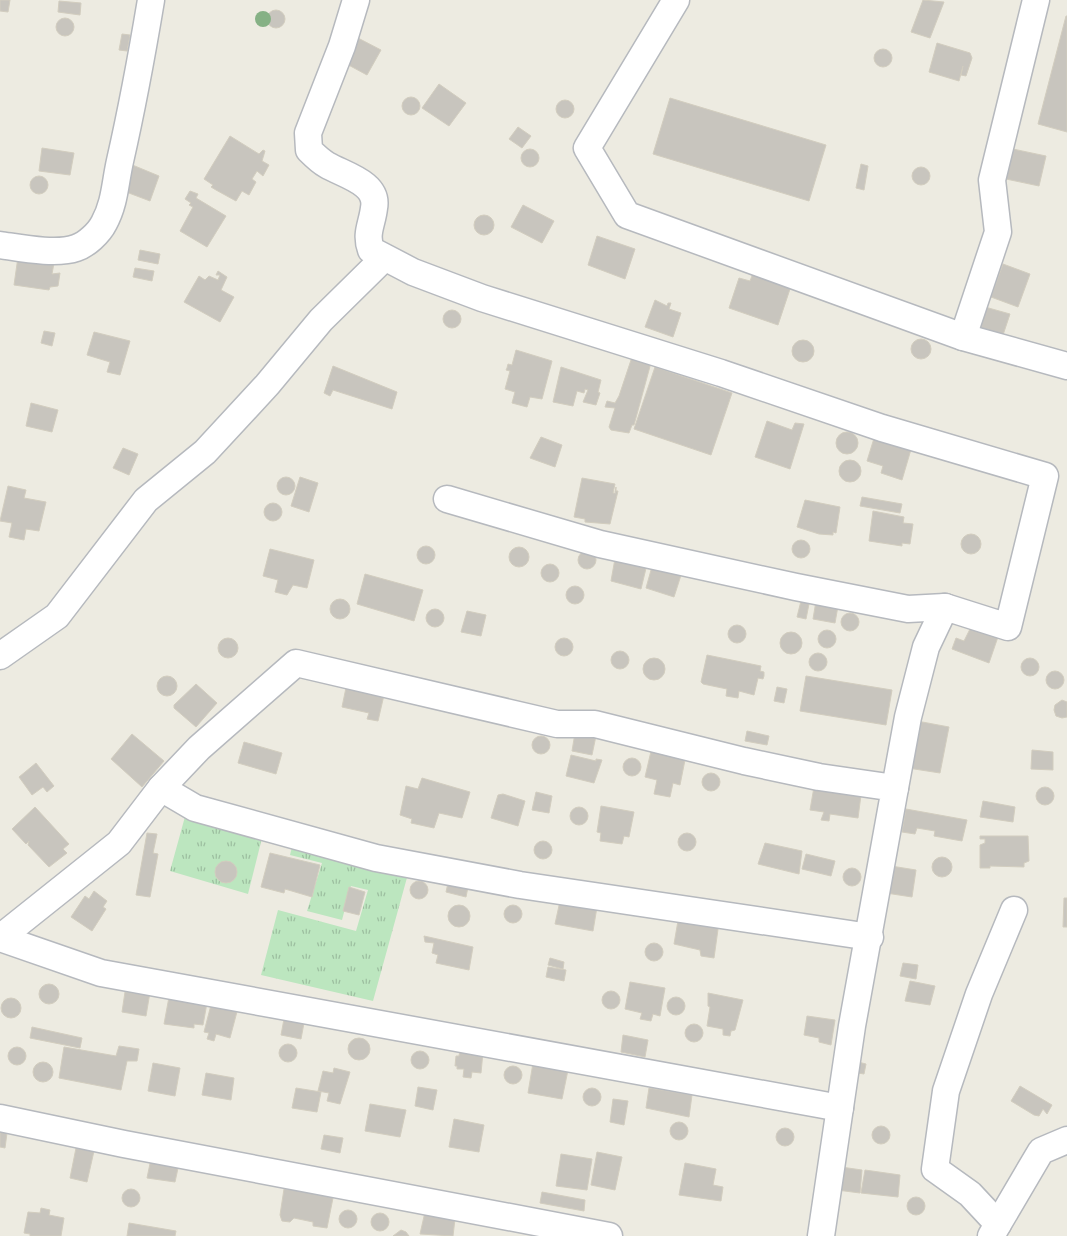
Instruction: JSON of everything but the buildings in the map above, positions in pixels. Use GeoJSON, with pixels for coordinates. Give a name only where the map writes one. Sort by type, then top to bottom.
{"type":"FeatureCollection","features":[{"type":"Feature","properties":{"kind":"street"},"geometry":{"type":"LineString","coordinates":[[0,245],[31,249],[75,248],[88,242],[103,226],[114,200],[116,177],[140,67],[151,0]]}},
{"type":"Feature","properties":{"kind":"street"},"geometry":{"type":"LineString","coordinates":[[356,0],[342,46],[308,133],[308,150],[326,164],[367,187],[374,194],[375,208],[368,226],[367,239],[371,250],[384,258],[482,298],[721,373],[882,428],[1045,476],[1008,627],[945,607],[908,609],[796,587],[600,544],[446,499]]}},
{"type":"Feature","properties":{"kind":"street"},"geometry":{"type":"LineString","coordinates":[[676,0],[587,148],[627,215],[962,337],[1067,366]]}},
{"type":"Feature","properties":{"kind":"street"},"geometry":{"type":"LineString","coordinates":[[962,337],[998,232],[992,180],[1036,0]]}},
{"type":"Feature","properties":{"kind":"street"},"geometry":{"type":"LineString","coordinates":[[0,656],[57,616],[146,500],[205,452],[267,385],[321,320],[384,258]]}},
{"type":"Feature","properties":{"kind":"street"},"geometry":{"type":"LineString","coordinates":[[821,1236],[852,1026],[870,937],[908,717],[926,647],[945,607]]}},
{"type":"Feature","properties":{"kind":"street"},"geometry":{"type":"LineString","coordinates":[[0,938],[120,842],[161,788],[199,748],[296,663],[556,724],[595,724],[744,761],[819,777],[895,788]]}},
{"type":"Feature","properties":{"kind":"street"},"geometry":{"type":"LineString","coordinates":[[161,788],[195,808],[376,858],[520,885],[870,937]]}},
{"type":"Feature","properties":{"kind":"street"},"geometry":{"type":"LineString","coordinates":[[1014,910],[979,994],[946,1091],[935,1169],[970,1194],[994,1230],[1041,1151],[1067,1140]]}},
{"type":"Feature","properties":{"kind":"street"},"geometry":{"type":"LineString","coordinates":[[0,938],[101,973],[840,1108]]}},
{"type":"Feature","properties":{"kind":"street"},"geometry":{"type":"LineString","coordinates":[[0,1118],[124,1144],[609,1236]]}},
{"type":"Feature","properties":{"kind":"green space"},"geometry":{"type":"Polygon","coordinates":[[[186,813],[408,874],[373,1001],[261,975],[278,910],[356,931],[368,890],[351,886],[342,920],[307,911],[322,863],[290,855],[292,847],[262,838],[248,894],[170,871],[186,813]]]}}]}
